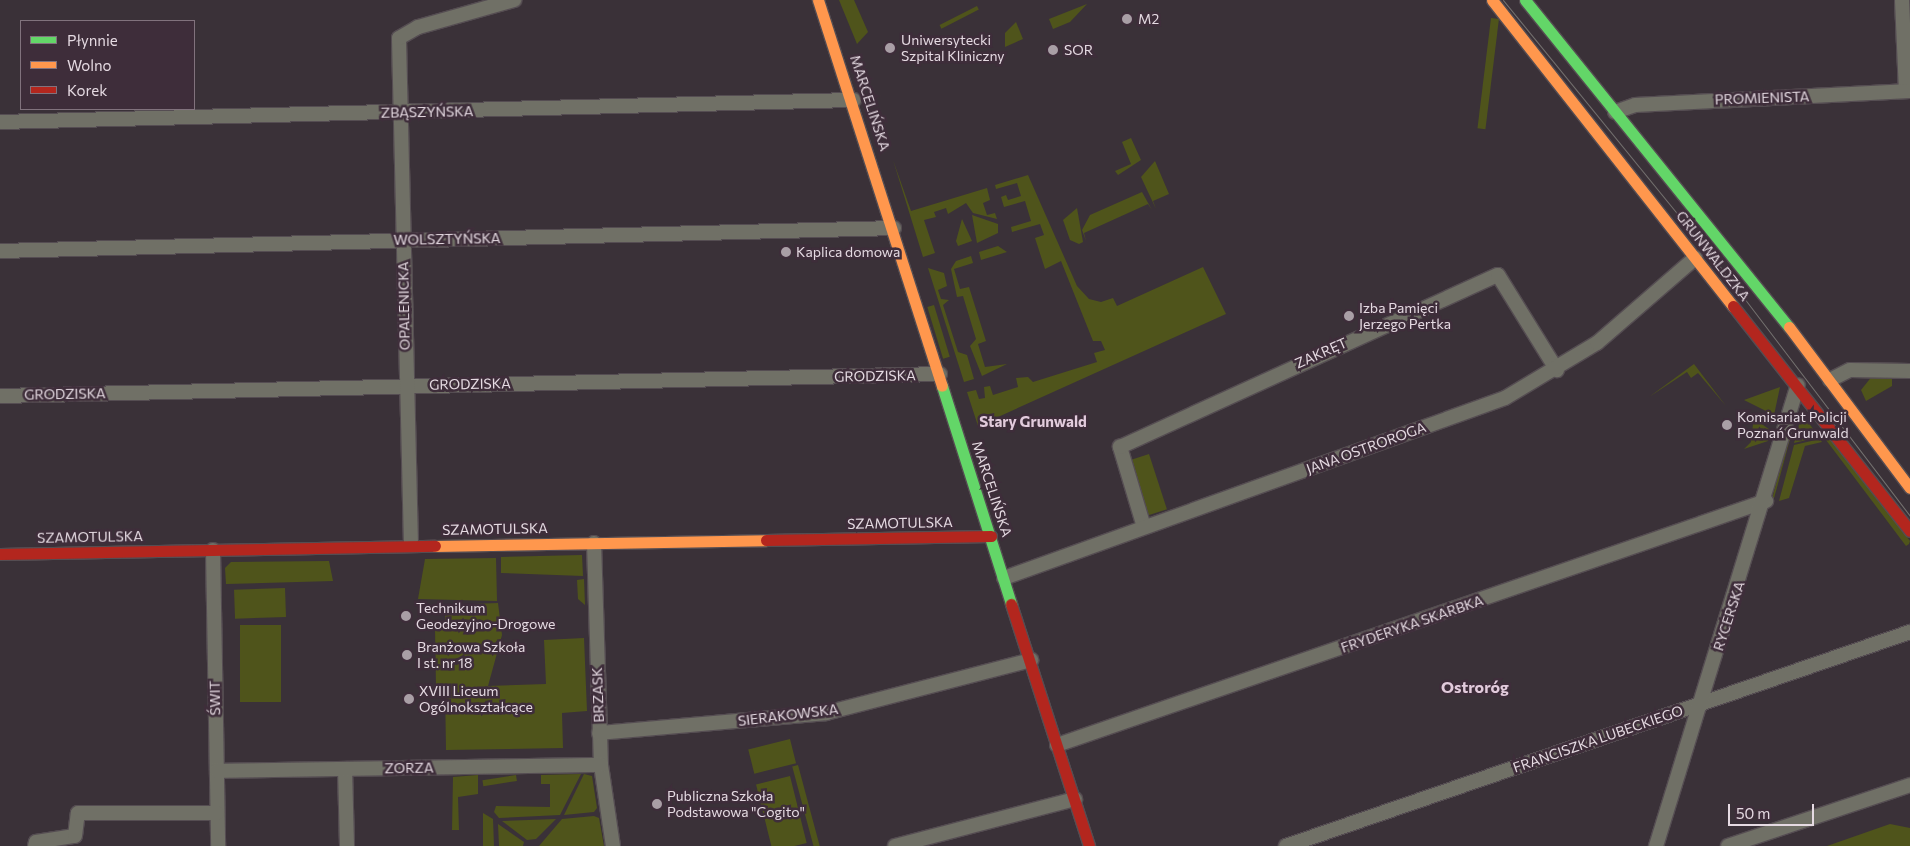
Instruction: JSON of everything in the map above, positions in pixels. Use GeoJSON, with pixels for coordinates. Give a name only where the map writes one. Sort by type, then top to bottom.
{"type":"FeatureCollection","features":[{"type":"Feature","properties":{"kind":"street","name":"OPALENICKA"},"geometry":{"type":"LineString","coordinates":[[411,546],[405,386],[399,38],[418,27],[514,0]]}},
{"type":"Feature","properties":{"kind":"street","name":"MARCELIŃSKA"},"geometry":{"type":"LineString","coordinates":[[818,0],[854,100],[1090,846]]}},
{"type":"Feature","properties":{"kind":"street","name":"GRUNWALDZKA"},"geometry":{"type":"LineString","coordinates":[[1492,0],[1641,186],[1695,258],[1798,385],[1910,531]]}},
{"type":"Feature","properties":{"kind":"street","name":"GRUNWALDZKA"},"geometry":{"type":"LineString","coordinates":[[1525,0],[1830,380],[1910,488]]}},
{"type":"Feature","properties":{"kind":"street"},"geometry":{"type":"LineString","coordinates":[[1902,0],[1908,91]]}},
{"type":"Feature","properties":{"kind":"street","name":"PROMIENISTA"},"geometry":{"type":"LineString","coordinates":[[1615,112],[1635,104],[1908,91]]}},
{"type":"Feature","properties":{"kind":"street","name":"ZBĄSZYŃSKA"},"geometry":{"type":"LineString","coordinates":[[0,122],[854,100]]}},
{"type":"Feature","properties":{"kind":"street"},"geometry":{"type":"LineString","coordinates":[[1641,186],[1660,170]]}},
{"type":"Feature","properties":{"kind":"street","name":"WOLSZTYŃSKA"},"geometry":{"type":"LineString","coordinates":[[0,251],[894,228]]}},
{"type":"Feature","properties":{"kind":"street","name":"JANA OSTROROGA"},"geometry":{"type":"LineString","coordinates":[[1004,578],[1505,398],[1557,370],[1617,326],[1695,258]]}},
{"type":"Feature","properties":{"kind":"street","name":"ZAKRĘT"},"geometry":{"type":"LineString","coordinates":[[1144,527],[1120,447],[1498,275],[1557,370]]}},
{"type":"Feature","properties":{"kind":"street"},"geometry":{"type":"LineString","coordinates":[[1830,380],[1850,370],[1910,372]]}},
{"type":"Feature","properties":{"kind":"street","name":"GRODZISKA"},"geometry":{"type":"LineString","coordinates":[[0,396],[940,374]]}},
{"type":"Feature","properties":{"kind":"street","name":"RYCERSKA"},"geometry":{"type":"LineString","coordinates":[[1656,846],[1766,501],[1798,385]]}},
{"type":"Feature","properties":{"kind":"street","name":"FRYDERYKA SKARBKA"},"geometry":{"type":"LineString","coordinates":[[1057,745],[1766,501]]}},
{"type":"Feature","properties":{"kind":"street","name":"SZAMOTULSKA"},"geometry":{"type":"LineString","coordinates":[[0,554],[991,536]]}},
{"type":"Feature","properties":{"kind":"street","name":"BRZASK"},"geometry":{"type":"LineString","coordinates":[[594,543],[601,765],[613,846]]}},
{"type":"Feature","properties":{"kind":"street","name":"ŚWIT"},"geometry":{"type":"LineString","coordinates":[[213,550],[218,846]]}},
{"type":"Feature","properties":{"kind":"street","name":"FRANCISZKA LUBECKIEGO"},"geometry":{"type":"LineString","coordinates":[[1286,846],[1910,632]]}},
{"type":"Feature","properties":{"kind":"street","name":"SIERAKOWSKA"},"geometry":{"type":"LineString","coordinates":[[599,733],[826,713],[1031,660]]}},
{"type":"Feature","properties":{"kind":"street","name":"ZORZA"},"geometry":{"type":"LineString","coordinates":[[217,771],[601,765]]}},
{"type":"Feature","properties":{"kind":"street"},"geometry":{"type":"LineString","coordinates":[[345,769],[347,846]]}},
{"type":"Feature","properties":{"kind":"street"},"geometry":{"type":"LineString","coordinates":[[1728,846],[1910,785]]}},
{"type":"Feature","properties":{"kind":"street"},"geometry":{"type":"LineString","coordinates":[[895,846],[1075,799]]}},
{"type":"Feature","properties":{"kind":"street"},"geometry":{"type":"LineString","coordinates":[[35,846],[36,842],[75,836],[78,813],[217,813]]}},
{"type":"Feature","properties":{"kind":"green space"},"geometry":{"type":"Polygon","coordinates":[[[839,0],[854,0],[868,32],[857,44],[839,0]]]}},
{"type":"Feature","properties":{"kind":"green space"},"geometry":{"type":"Polygon","coordinates":[[[1087,4],[1070,22],[1053,29],[1049,19],[1087,4]]]}},
{"type":"Feature","properties":{"kind":"green space"},"geometry":{"type":"Polygon","coordinates":[[[977,6],[979,10],[941,29],[940,25],[977,6]]]}},
{"type":"Feature","properties":{"kind":"green space"},"geometry":{"type":"Polygon","coordinates":[[[1491,18],[1499,19],[1485,129],[1477,128],[1491,18]]]}},
{"type":"Feature","properties":{"kind":"green space"},"geometry":{"type":"Polygon","coordinates":[[[1016,22],[1023,39],[1005,47],[1005,33],[1016,22]]]}},
{"type":"Feature","properties":{"kind":"green space"},"geometry":{"type":"Polygon","coordinates":[[[1131,138],[1141,160],[1118,175],[1115,171],[1131,164],[1122,142],[1131,138]]]}},
{"type":"Feature","properties":{"kind":"green space"},"geometry":{"type":"Polygon","coordinates":[[[893,160],[911,211],[987,188],[990,200],[983,203],[987,215],[995,213],[997,219],[973,213],[966,203],[948,214],[946,208],[934,212],[936,217],[924,220],[935,253],[923,257],[893,160]]]}},
{"type":"Feature","properties":{"kind":"green space"},"geometry":{"type":"Polygon","coordinates":[[[1155,161],[1169,194],[1153,201],[1156,209],[1141,177],[1155,161]]]}},
{"type":"Feature","properties":{"kind":"green space"},"geometry":{"type":"Polygon","coordinates":[[[1028,175],[1077,286],[1089,299],[1101,302],[1113,298],[1117,306],[1203,267],[1226,314],[978,426],[967,392],[976,390],[979,399],[985,398],[984,387],[990,386],[993,395],[1018,387],[1016,378],[1028,377],[1033,382],[1097,362],[1094,353],[1105,350],[1101,341],[1093,341],[1061,261],[1045,269],[1035,238],[1044,235],[1040,224],[1012,232],[1011,227],[1031,221],[1025,201],[1004,207],[1001,197],[1006,195],[1008,200],[1021,196],[1017,183],[996,189],[995,185],[1028,175]]]}},
{"type":"Feature","properties":{"kind":"green space"},"geometry":{"type":"Polygon","coordinates":[[[1142,192],[1152,210],[1148,204],[1084,233],[1086,241],[1082,230],[1090,215],[1142,192]]]}},
{"type":"Feature","properties":{"kind":"green space"},"geometry":{"type":"Polygon","coordinates":[[[1077,208],[1083,242],[1079,244],[1070,240],[1063,220],[1077,208]]]}},
{"type":"Feature","properties":{"kind":"green space"},"geometry":{"type":"Polygon","coordinates":[[[972,215],[998,224],[998,233],[977,243],[972,215]]]}},
{"type":"Feature","properties":{"kind":"green space"},"geometry":{"type":"Polygon","coordinates":[[[962,219],[972,241],[958,246],[956,241],[962,219]]]}},
{"type":"Feature","properties":{"kind":"green space"},"geometry":{"type":"Polygon","coordinates":[[[998,246],[1007,252],[981,260],[979,252],[998,246]]]}},
{"type":"Feature","properties":{"kind":"green space"},"geometry":{"type":"Polygon","coordinates":[[[971,256],[973,263],[954,269],[960,289],[969,287],[986,341],[978,344],[985,367],[1007,364],[982,376],[970,346],[976,339],[963,296],[957,297],[951,269],[956,261],[971,256]]]}},
{"type":"Feature","properties":{"kind":"green space"},"geometry":{"type":"Polygon","coordinates":[[[928,268],[944,273],[947,286],[938,290],[941,299],[949,300],[943,305],[958,352],[967,355],[974,379],[964,382],[928,268]]]}},
{"type":"Feature","properties":{"kind":"green space"},"geometry":{"type":"Polygon","coordinates":[[[934,305],[950,357],[943,359],[927,307],[934,305]]]}},
{"type":"Feature","properties":{"kind":"green space"},"geometry":{"type":"Polygon","coordinates":[[[1694,364],[1726,406],[1698,373],[1691,378],[1687,372],[1649,397],[1694,364]]]}},
{"type":"Feature","properties":{"kind":"green space"},"geometry":{"type":"Polygon","coordinates":[[[1873,375],[1892,376],[1892,386],[1866,401],[1861,390],[1873,375]]]}},
{"type":"Feature","properties":{"kind":"green space"},"geometry":{"type":"Polygon","coordinates":[[[1780,387],[1774,415],[1744,400],[1780,387]]]}},
{"type":"Feature","properties":{"kind":"green space"},"geometry":{"type":"Polygon","coordinates":[[[1805,418],[1819,437],[1794,443],[1800,421],[1805,418]]]}},
{"type":"Feature","properties":{"kind":"green space"},"geometry":{"type":"Polygon","coordinates":[[[1759,422],[1770,430],[1768,441],[1744,449],[1751,442],[1753,424],[1759,422]]]}},
{"type":"Feature","properties":{"kind":"green space"},"geometry":{"type":"Polygon","coordinates":[[[1827,430],[1910,541],[1909,544],[1906,546],[1826,440],[1827,430]]]}},
{"type":"Feature","properties":{"kind":"green space"},"geometry":{"type":"Polygon","coordinates":[[[1792,432],[1773,502],[1771,503],[1788,437],[1792,432]]]}},
{"type":"Feature","properties":{"kind":"green space"},"geometry":{"type":"Polygon","coordinates":[[[1820,439],[1822,442],[1805,446],[1789,498],[1779,501],[1794,445],[1820,439]]]}},
{"type":"Feature","properties":{"kind":"green space"},"geometry":{"type":"Polygon","coordinates":[[[1149,454],[1167,509],[1147,516],[1129,460],[1149,454]]]}},
{"type":"Feature","properties":{"kind":"green space"},"geometry":{"type":"Polygon","coordinates":[[[582,555],[583,576],[501,573],[501,557],[582,555]]]}},
{"type":"Feature","properties":{"kind":"green space"},"geometry":{"type":"Polygon","coordinates":[[[496,558],[497,601],[418,599],[425,559],[496,558]]]}},
{"type":"Feature","properties":{"kind":"green space"},"geometry":{"type":"Polygon","coordinates":[[[329,561],[333,581],[226,584],[225,568],[231,562],[329,561]]]}},
{"type":"Feature","properties":{"kind":"green space"},"geometry":{"type":"Polygon","coordinates":[[[584,579],[585,605],[578,599],[577,580],[584,579]]]}},
{"type":"Feature","properties":{"kind":"green space"},"geometry":{"type":"Polygon","coordinates":[[[285,588],[286,617],[235,619],[234,590],[285,588]]]}},
{"type":"Feature","properties":{"kind":"green space"},"geometry":{"type":"Polygon","coordinates":[[[498,603],[502,635],[488,686],[546,684],[544,640],[584,638],[587,711],[562,713],[563,748],[446,750],[445,687],[436,687],[435,629],[445,629],[445,605],[498,603]]]}},
{"type":"Feature","properties":{"kind":"green space"},"geometry":{"type":"Polygon","coordinates":[[[240,625],[281,625],[281,702],[240,702],[240,625]]]}},
{"type":"Feature","properties":{"kind":"green space"},"geometry":{"type":"Polygon","coordinates":[[[790,739],[796,763],[754,774],[748,749],[790,739]]]}},
{"type":"Feature","properties":{"kind":"green space"},"geometry":{"type":"Polygon","coordinates":[[[798,765],[820,846],[813,846],[792,767],[798,765]]]}},
{"type":"Feature","properties":{"kind":"green space"},"geometry":{"type":"Polygon","coordinates":[[[581,774],[560,815],[499,818],[494,812],[496,806],[550,807],[550,784],[541,784],[541,775],[581,774]]]}},
{"type":"Feature","properties":{"kind":"green space"},"geometry":{"type":"Polygon","coordinates":[[[584,774],[592,776],[597,808],[594,812],[564,815],[584,774]]]}},
{"type":"Feature","properties":{"kind":"green space"},"geometry":{"type":"Polygon","coordinates":[[[478,775],[478,794],[458,797],[459,830],[452,830],[453,777],[478,775]]]}},
{"type":"Feature","properties":{"kind":"green space"},"geometry":{"type":"Polygon","coordinates":[[[516,775],[517,781],[483,786],[482,780],[516,775]]]}},
{"type":"Feature","properties":{"kind":"green space"},"geometry":{"type":"Polygon","coordinates":[[[790,776],[807,843],[794,846],[771,846],[756,784],[790,776]]]}},
{"type":"Feature","properties":{"kind":"green space"},"geometry":{"type":"Polygon","coordinates":[[[483,813],[493,819],[494,846],[483,846],[483,813]]]}},
{"type":"Feature","properties":{"kind":"green space"},"geometry":{"type":"Polygon","coordinates":[[[594,816],[599,818],[604,846],[539,846],[562,819],[594,816]]]}},
{"type":"Feature","properties":{"kind":"green space"},"geometry":{"type":"Polygon","coordinates":[[[556,819],[536,839],[527,840],[502,821],[556,819]]]}},
{"type":"Feature","properties":{"kind":"green space"},"geometry":{"type":"Polygon","coordinates":[[[498,824],[524,842],[523,846],[499,846],[498,824]]]}},
{"type":"Feature","properties":{"kind":"green space"},"geometry":{"type":"Polygon","coordinates":[[[1890,824],[1910,828],[1910,846],[1827,846],[1890,824]]]}},
{"type":"Feature","properties":{"kind":"tram line"},"geometry":{"type":"LineString","coordinates":[[1503,0],[1715,260],[1910,516]]}},
{"type":"Feature","properties":{"kind":"traffic: fast"},"geometry":{"type":"LineString","coordinates":[[1525,0],[1789,327]]}},
{"type":"Feature","properties":{"kind":"traffic: fast"},"geometry":{"type":"LineString","coordinates":[[942,386],[1011,604]]}},
{"type":"Feature","properties":{"kind":"traffic: slow"},"geometry":{"type":"LineString","coordinates":[[818,0],[942,386]]}},
{"type":"Feature","properties":{"kind":"traffic: slow"},"geometry":{"type":"LineString","coordinates":[[1492,0],[1733,306]]}},
{"type":"Feature","properties":{"kind":"traffic: slow"},"geometry":{"type":"LineString","coordinates":[[1789,327],[1910,488]]}},
{"type":"Feature","properties":{"kind":"traffic: slow"},"geometry":{"type":"LineString","coordinates":[[435,546],[766,540]]}},
{"type":"Feature","properties":{"kind":"traffic: jam"},"geometry":{"type":"LineString","coordinates":[[1733,306],[1910,531]]}},
{"type":"Feature","properties":{"kind":"traffic: jam"},"geometry":{"type":"LineString","coordinates":[[766,540],[991,536]]}},
{"type":"Feature","properties":{"kind":"traffic: jam"},"geometry":{"type":"LineString","coordinates":[[0,554],[435,546]]}},
{"type":"Feature","properties":{"kind":"traffic: jam"},"geometry":{"type":"LineString","coordinates":[[1011,604],[1089,846]]}},
{"type":"Feature","properties":{"kind":"place","name":"M2"},"geometry":{"type":"Point","coordinates":[1127,19]}},
{"type":"Feature","properties":{"kind":"place","name":"Uniwersytecki Szpital Kliniczny"},"geometry":{"type":"Point","coordinates":[890,48]}},
{"type":"Feature","properties":{"kind":"place","name":"SOR"},"geometry":{"type":"Point","coordinates":[1053,50]}},
{"type":"Feature","properties":{"kind":"place","name":"Kaplica domowa"},"geometry":{"type":"Point","coordinates":[786,252]}},
{"type":"Feature","properties":{"kind":"place","name":"Izba Pamięci Jerzego Pertka"},"geometry":{"type":"Point","coordinates":[1349,316]}},
{"type":"Feature","properties":{"kind":"place","name":"Komisariat Policji Poznań Grunwald"},"geometry":{"type":"Point","coordinates":[1727,425]}},
{"type":"Feature","properties":{"kind":"place","name":"Technikum Geodezyjno-Drogowe"},"geometry":{"type":"Point","coordinates":[406,616]}},
{"type":"Feature","properties":{"kind":"place","name":"Branżowa Szkoła I st. nr 18"},"geometry":{"type":"Point","coordinates":[407,655]}},
{"type":"Feature","properties":{"kind":"place","name":"XVIII Liceum Ogólnokształcące"},"geometry":{"type":"Point","coordinates":[409,699]}},
{"type":"Feature","properties":{"kind":"place","name":"Publiczna Szkoła Podstawowa \"Cogito\""},"geometry":{"type":"Point","coordinates":[657,804]}},
{"type":"Feature","properties":{"kind":"district","name":"Stary Grunwald"},"geometry":{"type":"Point","coordinates":[1033,422]}},
{"type":"Feature","properties":{"kind":"district","name":"Ostroróg"},"geometry":{"type":"Point","coordinates":[1475,687]}}]}
